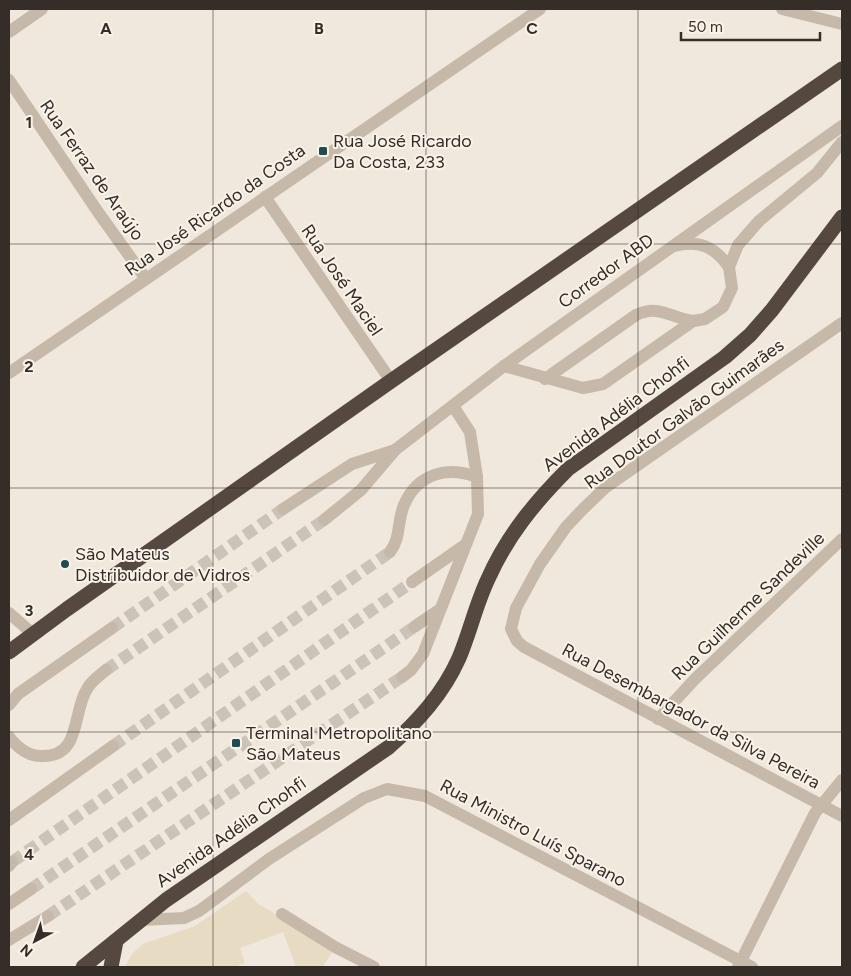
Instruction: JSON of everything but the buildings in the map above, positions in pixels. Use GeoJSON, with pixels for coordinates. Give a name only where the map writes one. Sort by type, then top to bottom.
{"type":"FeatureCollection","features":[{"type":"Feature","properties":{"kind":"highway"},"geometry":{"type":"LineString","coordinates":[[9,652],[391,382],[842,69]]}},
{"type":"Feature","properties":{"kind":"highway","name":"Avenida Adélia Chohfi"},"geometry":{"type":"LineString","coordinates":[[82,967],[166,900],[389,747],[414,725],[438,696],[459,658],[488,579],[515,528],[548,489],[568,469],[725,357],[750,335],[772,310],[842,217]]}},
{"type":"Feature","properties":{"kind":"highway"},"geometry":{"type":"LineString","coordinates":[[111,967],[116,941]]}},
{"type":"Feature","properties":{"kind":"street"},"geometry":{"type":"LineString","coordinates":[[9,32],[42,9]]}},
{"type":"Feature","properties":{"kind":"street","name":"Rua José Ricardo da Costa"},"geometry":{"type":"LineString","coordinates":[[9,373],[540,9]]}},
{"type":"Feature","properties":{"kind":"street"},"geometry":{"type":"LineString","coordinates":[[782,9],[842,24]]}},
{"type":"Feature","properties":{"kind":"street","name":"Rua Ferraz de Araújo"},"geometry":{"type":"LineString","coordinates":[[9,80],[98,212],[146,279]]}},
{"type":"Feature","properties":{"kind":"street","name":"Corredor ABD"},"geometry":{"type":"LineString","coordinates":[[324,520],[361,490],[395,450],[504,366],[842,126]]}},
{"type":"Feature","properties":{"kind":"street"},"geometry":{"type":"LineString","coordinates":[[504,366],[545,379],[583,388],[603,384],[693,321],[710,317],[724,307],[732,288],[729,267],[733,253],[747,233],[817,173],[842,142]]}},
{"type":"Feature","properties":{"kind":"street","name":"Rua José Maciel"},"geometry":{"type":"LineString","coordinates":[[265,197],[391,382]]}},
{"type":"Feature","properties":{"kind":"street"},"geometry":{"type":"LineString","coordinates":[[670,247],[692,243],[707,246],[722,256],[729,267]]}},
{"type":"Feature","properties":{"kind":"street"},"geometry":{"type":"LineString","coordinates":[[545,379],[636,315],[645,311],[654,309],[693,321]]}},
{"type":"Feature","properties":{"kind":"street","name":"Rua Doutor Galvão Guimarães"},"geometry":{"type":"LineString","coordinates":[[524,648],[517,641],[511,629],[516,608],[540,564],[566,527],[606,487],[842,323]]}},
{"type":"Feature","properties":{"kind":"street"},"geometry":{"type":"LineString","coordinates":[[402,677],[411,670],[423,654],[478,514],[477,477],[470,432],[453,406]]}},
{"type":"Feature","properties":{"kind":"street","name":"Corredor ABD"},"geometry":{"type":"LineString","coordinates":[[283,509],[352,464],[395,450]]}},
{"type":"Feature","properties":{"kind":"street"},"geometry":{"type":"LineString","coordinates":[[390,552],[398,537],[403,506],[417,486],[440,472],[462,471],[477,477]]}},
{"type":"Feature","properties":{"kind":"street","name":"Rua Guilherme Sandeville"},"geometry":{"type":"LineString","coordinates":[[658,719],[695,679],[842,539]]}},
{"type":"Feature","properties":{"kind":"street"},"geometry":{"type":"LineString","coordinates":[[412,582],[465,545]]}},
{"type":"Feature","properties":{"kind":"street"},"geometry":{"type":"LineString","coordinates":[[414,627],[439,610]]}},
{"type":"Feature","properties":{"kind":"street"},"geometry":{"type":"LineString","coordinates":[[9,613],[33,634]]}},
{"type":"Feature","properties":{"kind":"street"},"geometry":{"type":"LineString","coordinates":[[9,705],[18,694],[112,628]]}},
{"type":"Feature","properties":{"kind":"street","name":"Rua Desembargador da Silva Pereira"},"geometry":{"type":"LineString","coordinates":[[524,648],[842,816]]}},
{"type":"Feature","properties":{"kind":"street"},"geometry":{"type":"LineString","coordinates":[[9,736],[19,748],[33,756],[52,756],[59,752],[73,737],[86,689],[106,670]]}},
{"type":"Feature","properties":{"kind":"street"},"geometry":{"type":"LineString","coordinates":[[9,820],[113,746]]}},
{"type":"Feature","properties":{"kind":"street"},"geometry":{"type":"LineString","coordinates":[[743,965],[815,813],[842,780]]}},
{"type":"Feature","properties":{"kind":"street","name":"Rua Ministro Luís Sparano"},"geometry":{"type":"LineString","coordinates":[[141,920],[184,918],[199,911],[293,844],[364,798],[386,789],[425,796],[743,965]]}},
{"type":"Feature","properties":{"kind":"street"},"geometry":{"type":"LineString","coordinates":[[9,904],[31,889]]}},
{"type":"Feature","properties":{"kind":"street"},"geometry":{"type":"LineString","coordinates":[[282,914],[335,947],[374,967]]}},
{"type":"Feature","properties":{"kind":"street"},"geometry":{"type":"LineString","coordinates":[[9,940],[48,916]]}},
{"type":"Feature","properties":{"kind":"shaded area"},"geometry":{"type":"Polygon","coordinates":[[[246,891],[258,904],[335,947],[323,967],[296,967],[283,932],[240,948],[245,963],[234,967],[125,967],[132,954],[143,944],[195,926],[246,891]]]}},
{"type":"Feature","properties":{"kind":"tunnel"},"geometry":{"type":"LineString","coordinates":[[112,628],[283,509]]}},
{"type":"Feature","properties":{"kind":"tunnel"},"geometry":{"type":"LineString","coordinates":[[106,670],[324,520]]}},
{"type":"Feature","properties":{"kind":"tunnel"},"geometry":{"type":"LineString","coordinates":[[113,746],[390,552]]}},
{"type":"Feature","properties":{"kind":"tunnel"},"geometry":{"type":"LineString","coordinates":[[12,862],[412,582]]}},
{"type":"Feature","properties":{"kind":"tunnel"},"geometry":{"type":"LineString","coordinates":[[31,889],[414,627]]}},
{"type":"Feature","properties":{"kind":"tunnel"},"geometry":{"type":"LineString","coordinates":[[48,916],[402,677]]}},
{"type":"Feature","properties":{"kind":"place","name":"Rua José Ricardo Da Costa, 233"},"geometry":{"type":"Point","coordinates":[323,151]}},
{"type":"Feature","properties":{"kind":"place","name":"São Mateus Distribuidor de Vidros"},"geometry":{"type":"Point","coordinates":[65,564]}},
{"type":"Feature","properties":{"kind":"place","name":"Terminal Metropolitano São Mateus"},"geometry":{"type":"Point","coordinates":[236,743]}}]}
